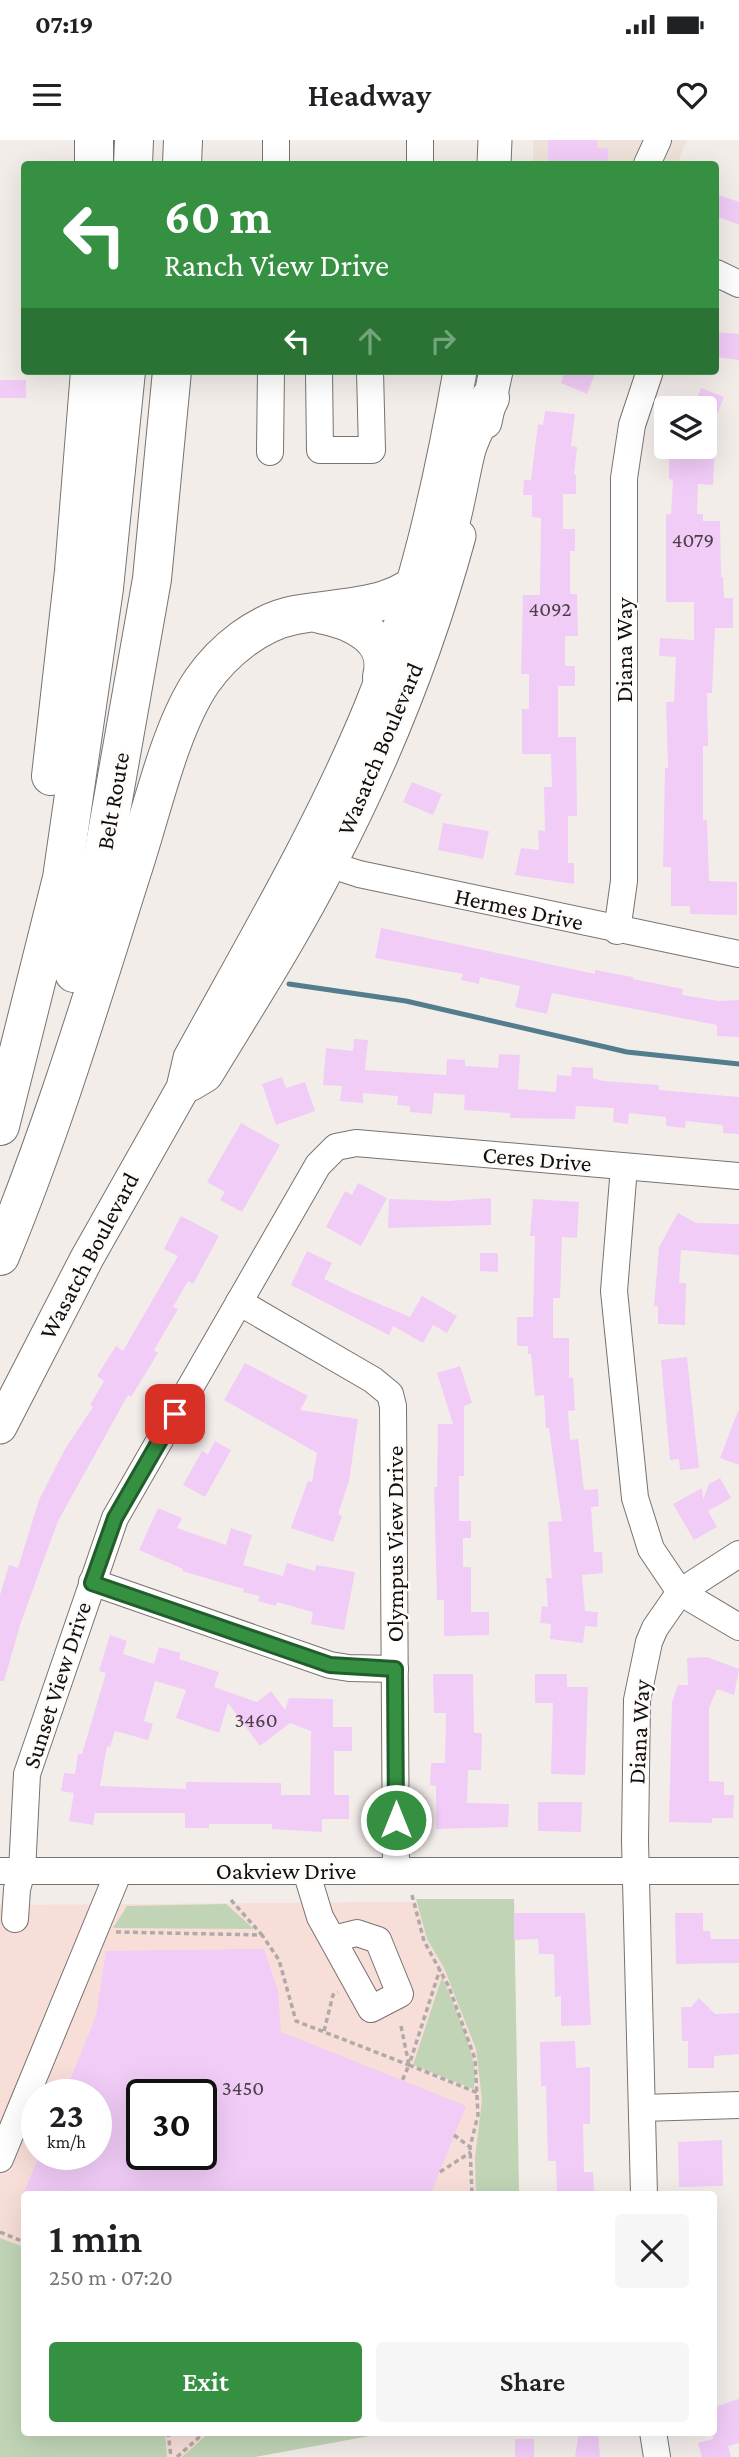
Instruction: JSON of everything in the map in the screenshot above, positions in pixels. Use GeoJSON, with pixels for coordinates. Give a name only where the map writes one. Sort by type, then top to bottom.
{"type":"FeatureCollection","features":[{"type":"Feature","properties":{"kind":"highway"},"geometry":{"type":"LineString","coordinates":[[94,140],[94,161]]}},
{"type":"Feature","properties":{"kind":"highway"},"geometry":{"type":"LineString","coordinates":[[133,161],[134,140]]}},
{"type":"Feature","properties":{"kind":"highway"},"geometry":{"type":"LineString","coordinates":[[182,161],[183,140]]}},
{"type":"Feature","properties":{"kind":"highway"},"geometry":{"type":"LineString","coordinates":[[0,1124],[40,869],[74,571],[90,375]]}},
{"type":"Feature","properties":{"kind":"highway","name":"Belt Route"},"geometry":{"type":"LineString","coordinates":[[0,1124],[62,878],[103,588],[126,375]]}},
{"type":"Feature","properties":{"kind":"highway","name":"Belt Route"},"geometry":{"type":"LineString","coordinates":[[0,1219],[34,1126],[100,873],[152,579],[172,375]]}},
{"type":"Feature","properties":{"kind":"highway"},"geometry":{"type":"LineString","coordinates":[[0,1256],[66,1083],[186,710],[207,674],[237,644],[281,619],[362,606],[387,599],[421,581],[438,559],[467,448],[493,385]]}},
{"type":"Feature","properties":{"kind":"highway"},"geometry":{"type":"LineString","coordinates":[[308,613],[345,620],[372,636],[384,658],[382,677]]}},
{"type":"Feature","properties":{"kind":"main road"},"geometry":{"type":"LineString","coordinates":[[494,161],[495,140]]}},
{"type":"Feature","properties":{"kind":"main road","name":"Wasatch Boulevard"},"geometry":{"type":"LineString","coordinates":[[316,860],[382,677],[410,588],[438,488],[459,375]]}},
{"type":"Feature","properties":{"kind":"main road","name":"Wasatch Boulevard"},"geometry":{"type":"LineString","coordinates":[[0,1427],[108,1219],[183,1088],[190,1058],[316,860],[394,727],[443,595],[493,385]]}},
{"type":"Feature","properties":{"kind":"street"},"geometry":{"type":"LineString","coordinates":[[276,140],[276,161]]}},
{"type":"Feature","properties":{"kind":"street"},"geometry":{"type":"LineString","coordinates":[[420,140],[420,161]]}},
{"type":"Feature","properties":{"kind":"street"},"geometry":{"type":"LineString","coordinates":[[648,161],[657,140]]}},
{"type":"Feature","properties":{"kind":"street"},"geometry":{"type":"LineString","coordinates":[[719,274],[739,284]]}},
{"type":"Feature","properties":{"kind":"street"},"geometry":{"type":"LineString","coordinates":[[270,452],[271,375]]}},
{"type":"Feature","properties":{"kind":"street"},"geometry":{"type":"LineString","coordinates":[[319,375],[320,450],[372,450],[370,375]]}},
{"type":"Feature","properties":{"kind":"street","name":"Diana Way"},"geometry":{"type":"LineString","coordinates":[[617,931],[624,881],[624,478],[632,425],[649,375]]}},
{"type":"Feature","properties":{"kind":"street","name":"Hermes Drive"},"geometry":{"type":"LineString","coordinates":[[316,860],[617,931],[739,954]]}},
{"type":"Feature","properties":{"kind":"street","name":"Ceres Drive"},"geometry":{"type":"LineString","coordinates":[[336,1147],[356,1143],[739,1177]]}},
{"type":"Feature","properties":{"kind":"street","name":"Sunset View Drive"},"geometry":{"type":"LineString","coordinates":[[15,1919],[17,1889],[11,1871],[27,1774],[115,1518],[318,1165],[336,1147]]}},
{"type":"Feature","properties":{"kind":"street"},"geometry":{"type":"LineString","coordinates":[[624,1167],[614,1291],[635,1498],[651,1549],[680,1592],[739,1627]]}},
{"type":"Feature","properties":{"kind":"street","name":"Olympus View Drive"},"geometry":{"type":"LineString","coordinates":[[239,1302],[364,1374],[390,1394],[396,1433],[396,1871]]}},
{"type":"Feature","properties":{"kind":"street"},"geometry":{"type":"LineString","coordinates":[[680,1592],[739,1554]]}},
{"type":"Feature","properties":{"kind":"street"},"geometry":{"type":"LineString","coordinates":[[92,1583],[330,1665],[395,1669]]}},
{"type":"Feature","properties":{"kind":"street","name":"Diana Way"},"geometry":{"type":"LineString","coordinates":[[644,2191],[635,1871],[637,1700],[641,1675],[655,1628],[680,1592]]}},
{"type":"Feature","properties":{"kind":"street","name":"Oakview Drive"},"geometry":{"type":"LineString","coordinates":[[11,1871],[739,1871]]}},
{"type":"Feature","properties":{"kind":"street"},"geometry":{"type":"LineString","coordinates":[[0,2159],[119,1871]]}},
{"type":"Feature","properties":{"kind":"street"},"geometry":{"type":"LineString","coordinates":[[306,1871],[320,1917],[333,1939]]}},
{"type":"Feature","properties":{"kind":"street"},"geometry":{"type":"LineString","coordinates":[[642,2108],[739,2105]]}},
{"type":"Feature","properties":{"kind":"street"},"geometry":{"type":"LineString","coordinates":[[654,2436],[657,2457]]}},
{"type":"Feature","properties":{"kind":"path"},"geometry":{"type":"LineString","coordinates":[[412,1895],[424,1941],[440,1969],[466,2028],[475,2059],[478,2115],[470,2149],[472,2191]]}},
{"type":"Feature","properties":{"kind":"path"},"geometry":{"type":"LineString","coordinates":[[232,1900],[279,1960],[296,2021],[478,2093]]}},
{"type":"Feature","properties":{"kind":"path"},"geometry":{"type":"LineString","coordinates":[[107,1932],[262,1935]]}},
{"type":"Feature","properties":{"kind":"path"},"geometry":{"type":"LineString","coordinates":[[402,2081],[440,1969]]}},
{"type":"Feature","properties":{"kind":"path"},"geometry":{"type":"LineString","coordinates":[[324,2031],[333,1994]]}},
{"type":"Feature","properties":{"kind":"path"},"geometry":{"type":"LineString","coordinates":[[401,2026],[409,2066]]}},
{"type":"Feature","properties":{"kind":"path"},"geometry":{"type":"LineString","coordinates":[[454,2134],[470,2149]]}},
{"type":"Feature","properties":{"kind":"path"},"geometry":{"type":"LineString","coordinates":[[440,2172],[470,2149]]}},
{"type":"Feature","properties":{"kind":"path"},"geometry":{"type":"LineString","coordinates":[[0,2232],[21,2241]]}},
{"type":"Feature","properties":{"kind":"path"},"geometry":{"type":"LineString","coordinates":[[169,2436],[174,2457],[200,2436]]}},
{"type":"Feature","properties":{"kind":"shaded area"},"geometry":{"type":"Polygon","coordinates":[[[533,140],[687,140],[678,161],[533,161],[533,140]]]}},
{"type":"Feature","properties":{"kind":"shaded area"},"geometry":{"type":"Polygon","coordinates":[[[514,1901],[519,2191],[21,2191],[21,2436],[337,2436],[195,2457],[0,2457],[0,1905],[514,1901]]]}},
{"type":"Feature","properties":{"kind":"green space"},"geometry":{"type":"Polygon","coordinates":[[[416,1899],[514,1899],[519,2191],[476,2191],[475,2158],[482,2100],[476,2049],[444,1968],[427,1939],[416,1899]]]}},
{"type":"Feature","properties":{"kind":"green space"},"geometry":{"type":"Polygon","coordinates":[[[226,1904],[254,1929],[113,1928],[127,1906],[226,1904]]]}},
{"type":"Feature","properties":{"kind":"green space"},"geometry":{"type":"Polygon","coordinates":[[[442,1977],[470,2050],[474,2065],[473,2089],[413,2065],[442,1977]]]}},
{"type":"Feature","properties":{"kind":"green space"},"geometry":{"type":"Polygon","coordinates":[[[0,2238],[21,2246],[21,2436],[165,2436],[167,2457],[0,2457],[0,2238]]]}},
{"type":"Feature","properties":{"kind":"green space"},"geometry":{"type":"Polygon","coordinates":[[[206,2436],[370,2436],[255,2457],[182,2457],[206,2436]]]}},
{"type":"Feature","properties":{"kind":"building"},"geometry":{"type":"Polygon","coordinates":[[[548,140],[597,140],[597,148],[608,148],[608,161],[548,161],[548,140]]]}},
{"type":"Feature","properties":{"kind":"building"},"geometry":{"type":"Polygon","coordinates":[[[719,195],[739,202],[739,225],[719,217],[719,195]]]}},
{"type":"Feature","properties":{"kind":"building"},"geometry":{"type":"Polygon","coordinates":[[[719,332],[739,334],[739,360],[719,357],[719,332]]]}},
{"type":"Feature","properties":{"kind":"building"},"geometry":{"type":"Polygon","coordinates":[[[564,375],[594,375],[587,394],[561,383],[564,375]]]}},
{"type":"Feature","properties":{"kind":"building"},"geometry":{"type":"Polygon","coordinates":[[[0,380],[26,380],[26,398],[0,398],[0,380]]]}},
{"type":"Feature","properties":{"kind":"building"},"geometry":{"type":"Polygon","coordinates":[[[701,388],[724,397],[717,415],[717,396],[698,396],[701,388]]]}},
{"type":"Feature","properties":{"kind":"building"},"geometry":{"type":"Polygon","coordinates":[[[545,411],[575,414],[571,446],[577,447],[574,475],[576,494],[563,494],[563,529],[575,529],[575,551],[570,551],[570,594],[577,594],[578,636],[565,636],[565,666],[575,666],[575,686],[558,686],[558,737],[576,737],[577,816],[568,816],[568,863],[574,863],[574,884],[515,875],[521,848],[539,850],[538,830],[545,831],[544,787],[552,787],[551,754],[522,754],[522,709],[529,709],[529,674],[521,674],[523,595],[540,595],[541,518],[532,517],[532,495],[523,495],[524,480],[531,480],[538,424],[543,425],[545,411]]]}},
{"type":"Feature","properties":{"kind":"building"},"geometry":{"type":"Polygon","coordinates":[[[669,459],[714,459],[713,485],[698,484],[697,514],[703,514],[703,521],[720,521],[721,577],[724,598],[733,598],[733,628],[715,628],[712,693],[707,693],[708,746],[703,746],[703,820],[707,820],[709,881],[737,882],[737,915],[690,914],[690,906],[671,906],[671,867],[663,867],[665,768],[668,768],[666,702],[674,702],[676,657],[659,656],[660,638],[694,640],[694,602],[666,602],[666,514],[671,514],[673,480],[669,479],[669,459]]]}},
{"type":"Feature","properties":{"kind":"building"},"geometry":{"type":"Polygon","coordinates":[[[412,782],[442,794],[433,815],[403,802],[412,782]]]}},
{"type":"Feature","properties":{"kind":"building"},"geometry":{"type":"Polygon","coordinates":[[[443,823],[489,831],[483,859],[438,850],[443,823]]]}},
{"type":"Feature","properties":{"kind":"building"},"geometry":{"type":"Polygon","coordinates":[[[381,928],[595,974],[595,970],[633,977],[683,989],[682,995],[719,1001],[739,1000],[739,1037],[717,1036],[717,1025],[552,993],[547,1014],[515,1007],[520,986],[480,977],[479,984],[461,980],[463,974],[375,958],[381,928]]]}},
{"type":"Feature","properties":{"kind":"building"},"geometry":{"type":"Polygon","coordinates":[[[354,1039],[368,1040],[365,1070],[446,1075],[447,1059],[465,1060],[465,1066],[498,1068],[499,1054],[520,1055],[518,1089],[556,1092],[557,1075],[571,1076],[572,1067],[593,1068],[593,1078],[603,1081],[659,1085],[659,1090],[739,1097],[739,1134],[723,1133],[723,1125],[686,1121],[685,1128],[666,1126],[666,1117],[629,1113],[628,1124],[613,1122],[614,1108],[576,1106],[575,1119],[510,1118],[510,1113],[464,1110],[465,1095],[434,1093],[432,1114],[410,1112],[410,1106],[397,1105],[398,1096],[363,1093],[363,1103],[340,1101],[342,1086],[323,1085],[326,1048],[353,1051],[354,1039]]]}},
{"type":"Feature","properties":{"kind":"building"},"geometry":{"type":"Polygon","coordinates":[[[282,1077],[286,1088],[305,1082],[315,1111],[276,1125],[262,1084],[282,1077]]]}},
{"type":"Feature","properties":{"kind":"building"},"geometry":{"type":"Polygon","coordinates":[[[241,1123],[280,1145],[242,1212],[220,1200],[225,1192],[207,1182],[241,1123]]]}},
{"type":"Feature","properties":{"kind":"building"},"geometry":{"type":"Polygon","coordinates":[[[358,1183],[387,1198],[361,1246],[326,1227],[345,1191],[352,1195],[358,1183]]]}},
{"type":"Feature","properties":{"kind":"building"},"geometry":{"type":"Polygon","coordinates":[[[491,1198],[491,1225],[388,1228],[389,1199],[448,1201],[491,1198]]]}},
{"type":"Feature","properties":{"kind":"building"},"geometry":{"type":"Polygon","coordinates":[[[533,1199],[579,1202],[577,1238],[562,1237],[560,1298],[553,1298],[553,1338],[569,1338],[569,1378],[573,1377],[575,1410],[568,1411],[570,1440],[578,1439],[584,1490],[598,1489],[599,1506],[591,1507],[594,1552],[602,1552],[603,1573],[582,1575],[585,1611],[598,1612],[597,1627],[585,1626],[583,1643],[550,1639],[551,1624],[540,1623],[542,1606],[548,1607],[546,1578],[552,1578],[548,1522],[562,1521],[549,1428],[546,1428],[544,1395],[535,1396],[528,1346],[517,1346],[517,1317],[533,1317],[535,1236],[530,1236],[533,1199]]]}},
{"type":"Feature","properties":{"kind":"building"},"geometry":{"type":"Polygon","coordinates":[[[678,1213],[696,1223],[739,1224],[739,1255],[681,1250],[679,1283],[686,1283],[685,1325],[658,1324],[658,1306],[654,1306],[659,1247],[678,1213]]]}},
{"type":"Feature","properties":{"kind":"building"},"geometry":{"type":"Polygon","coordinates":[[[181,1216],[219,1236],[193,1284],[188,1281],[173,1307],[178,1309],[154,1350],[158,1353],[131,1397],[128,1395],[58,1521],[21,1622],[4,1681],[0,1681],[0,1595],[9,1565],[18,1568],[39,1500],[65,1449],[93,1407],[90,1405],[104,1381],[97,1376],[116,1346],[123,1351],[178,1256],[164,1249],[181,1216]]]}},
{"type":"Feature","properties":{"kind":"building"},"geometry":{"type":"Polygon","coordinates":[[[307,1251],[332,1263],[324,1279],[351,1292],[410,1317],[422,1296],[457,1316],[447,1333],[433,1325],[423,1343],[393,1326],[389,1335],[291,1285],[307,1251]]]}},
{"type":"Feature","properties":{"kind":"building"},"geometry":{"type":"Polygon","coordinates":[[[480,1253],[498,1253],[498,1272],[480,1271],[480,1253]]]}},
{"type":"Feature","properties":{"kind":"building"},"geometry":{"type":"Polygon","coordinates":[[[687,1357],[699,1468],[680,1470],[679,1459],[670,1460],[661,1360],[687,1357]]]}},
{"type":"Feature","properties":{"kind":"building"},"geometry":{"type":"Polygon","coordinates":[[[245,1363],[308,1396],[300,1410],[358,1419],[349,1481],[338,1514],[342,1516],[333,1542],[291,1528],[308,1481],[312,1482],[317,1453],[224,1400],[245,1363]]]}},
{"type":"Feature","properties":{"kind":"building"},"geometry":{"type":"Polygon","coordinates":[[[460,1366],[472,1403],[464,1406],[464,1476],[459,1476],[459,1521],[471,1521],[471,1538],[463,1538],[463,1567],[471,1567],[471,1612],[489,1612],[489,1635],[444,1636],[444,1600],[437,1600],[434,1487],[437,1487],[438,1424],[453,1424],[437,1373],[460,1366]]]}},
{"type":"Feature","properties":{"kind":"building"},"geometry":{"type":"Polygon","coordinates":[[[739,1411],[739,1465],[720,1458],[739,1411]]]}},
{"type":"Feature","properties":{"kind":"building"},"geometry":{"type":"Polygon","coordinates":[[[215,1441],[231,1450],[205,1497],[183,1485],[202,1451],[208,1454],[215,1441]]]}},
{"type":"Feature","properties":{"kind":"building"},"geometry":{"type":"Polygon","coordinates":[[[720,1478],[731,1498],[708,1511],[717,1527],[694,1540],[673,1504],[702,1488],[703,1500],[709,1484],[720,1478]]]}},
{"type":"Feature","properties":{"kind":"building"},"geometry":{"type":"Polygon","coordinates":[[[158,1508],[182,1518],[177,1528],[226,1545],[231,1528],[252,1535],[243,1565],[283,1576],[287,1563],[315,1571],[316,1565],[355,1572],[344,1630],[311,1624],[313,1612],[277,1602],[276,1606],[258,1601],[260,1596],[243,1592],[244,1589],[182,1571],[183,1569],[139,1550],[158,1508]]]}},
{"type":"Feature","properties":{"kind":"building"},"geometry":{"type":"Polygon","coordinates":[[[110,1635],[127,1641],[123,1654],[154,1664],[159,1647],[181,1653],[179,1659],[219,1672],[214,1687],[257,1702],[271,1691],[285,1710],[289,1698],[333,1699],[333,1727],[352,1727],[352,1751],[334,1751],[334,1795],[349,1795],[349,1819],[322,1819],[322,1832],[272,1829],[272,1824],[209,1824],[209,1828],[185,1828],[185,1813],[95,1813],[93,1825],[69,1821],[74,1793],[61,1791],[64,1773],[75,1774],[78,1754],[82,1754],[106,1673],[99,1671],[110,1635]],[[155,1681],[144,1721],[153,1724],[148,1740],[115,1731],[110,1747],[107,1746],[100,1786],[186,1789],[186,1782],[281,1783],[281,1795],[310,1795],[311,1731],[290,1723],[260,1746],[228,1703],[219,1733],[176,1718],[186,1690],[155,1681]]]}},
{"type":"Feature","properties":{"kind":"building"},"geometry":{"type":"Polygon","coordinates":[[[707,1657],[739,1669],[734,1695],[717,1689],[709,1708],[709,1781],[724,1782],[724,1795],[734,1795],[733,1818],[712,1818],[712,1823],[669,1822],[672,1702],[678,1685],[688,1685],[687,1658],[707,1657]]]}},
{"type":"Feature","properties":{"kind":"building"},"geometry":{"type":"Polygon","coordinates":[[[433,1674],[473,1674],[474,1733],[482,1733],[481,1770],[468,1770],[467,1803],[509,1804],[508,1827],[436,1829],[436,1786],[430,1785],[431,1763],[445,1763],[446,1713],[434,1713],[433,1674]]]}},
{"type":"Feature","properties":{"kind":"building"},"geometry":{"type":"Polygon","coordinates":[[[535,1674],[567,1674],[567,1687],[588,1687],[585,1775],[551,1774],[553,1703],[535,1703],[535,1674]]]}},
{"type":"Feature","properties":{"kind":"building"},"geometry":{"type":"Polygon","coordinates":[[[538,1802],[582,1802],[581,1832],[538,1831],[538,1802]]]}},
{"type":"Feature","properties":{"kind":"building"},"geometry":{"type":"Polygon","coordinates":[[[514,1913],[585,1913],[591,2025],[561,2026],[561,1996],[555,1997],[554,1954],[539,1954],[538,1939],[514,1940],[514,1913]]]}},
{"type":"Feature","properties":{"kind":"building"},"geometry":{"type":"Polygon","coordinates":[[[675,1913],[703,1913],[703,1931],[710,1931],[711,1939],[739,1939],[739,1963],[676,1964],[675,1913]]]}},
{"type":"Feature","properties":{"kind":"building"},"geometry":{"type":"Polygon","coordinates":[[[264,1949],[278,1991],[281,2032],[466,2106],[432,2191],[24,2191],[33,2170],[112,2170],[112,2079],[70,2079],[96,2016],[106,1951],[264,1949]]]}},
{"type":"Feature","properties":{"kind":"building"},"geometry":{"type":"Polygon","coordinates":[[[699,1998],[715,2014],[739,2013],[739,2054],[714,2056],[714,2068],[688,2068],[688,2041],[682,2041],[681,2007],[691,2007],[699,1998]]]}},
{"type":"Feature","properties":{"kind":"building"},"geometry":{"type":"Polygon","coordinates":[[[575,2041],[576,2068],[590,2067],[590,2124],[583,2124],[584,2172],[593,2172],[594,2191],[557,2191],[556,2161],[548,2161],[546,2086],[541,2086],[540,2042],[575,2041]]]}},
{"type":"Feature","properties":{"kind":"building"},"geometry":{"type":"Polygon","coordinates":[[[722,2140],[723,2186],[679,2187],[678,2142],[722,2140]]]}},
{"type":"Feature","properties":{"kind":"building"},"geometry":{"type":"Polygon","coordinates":[[[739,2399],[739,2443],[728,2446],[731,2457],[702,2457],[698,2443],[717,2436],[717,2406],[739,2399]]]}},
{"type":"Feature","properties":{"kind":"building"},"geometry":{"type":"Polygon","coordinates":[[[578,2436],[598,2436],[600,2457],[575,2457],[578,2436]]]}},
{"type":"Feature","properties":{"kind":"building"},"geometry":{"type":"Polygon","coordinates":[[[515,2439],[534,2439],[534,2457],[515,2457],[515,2439]]]}},
{"type":"Feature","properties":{"kind":"waterway"},"geometry":{"type":"LineString","coordinates":[[289,984],[406,1001],[627,1052],[739,1064]]}},
{"type":"Feature","properties":{"kind":"route"},"geometry":{"type":"LineString","coordinates":[[175,1414],[115,1518],[92,1583],[330,1665],[395,1669],[396,1820]]}}]}
